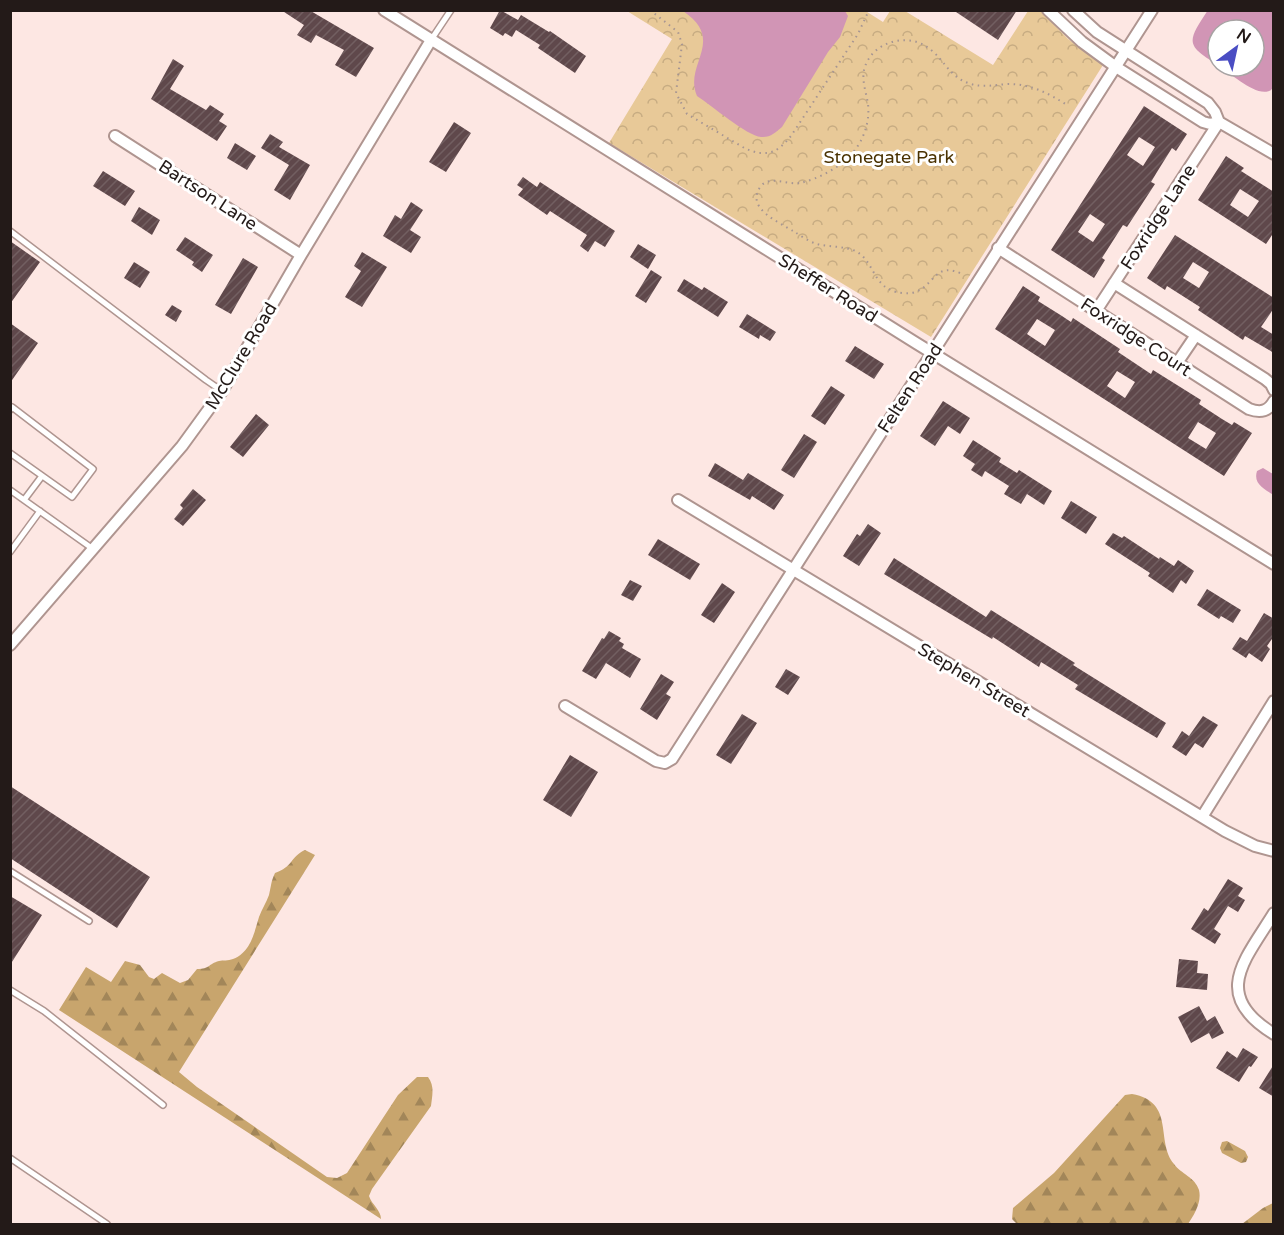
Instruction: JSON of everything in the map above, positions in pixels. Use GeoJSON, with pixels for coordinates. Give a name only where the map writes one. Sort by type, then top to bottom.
{"type":"FeatureCollection","features":[{"type":"Feature","properties":{"kind":"street","name":"Sheffer Road"},"geometry":{"type":"LineString","coordinates":[[384,10],[1274,564]]}},
{"type":"Feature","properties":{"kind":"street"},"geometry":{"type":"LineString","coordinates":[[1048,10],[1082,42],[1116,67],[1203,122],[1210,124],[1220,122]]}},
{"type":"Feature","properties":{"kind":"street"},"geometry":{"type":"LineString","coordinates":[[1073,10],[1091,28],[1208,103],[1220,122],[1274,154]]}},
{"type":"Feature","properties":{"kind":"street","name":"Felten Road"},"geometry":{"type":"LineString","coordinates":[[565,706],[656,761],[665,764],[672,759],[1152,10]]}},
{"type":"Feature","properties":{"kind":"street","name":"McClure Road"},"geometry":{"type":"LineString","coordinates":[[10,645],[182,446],[222,391],[431,40]]}},
{"type":"Feature","properties":{"kind":"street","name":"Foxridge Lane"},"geometry":{"type":"LineString","coordinates":[[1096,311],[1220,122]]}},
{"type":"Feature","properties":{"kind":"street","name":"Bartson Lane"},"geometry":{"type":"LineString","coordinates":[[115,136],[301,255]]}},
{"type":"Feature","properties":{"kind":"street","name":"Foxridge Court"},"geometry":{"type":"LineString","coordinates":[[998,248],[1249,409],[1257,412],[1264,411],[1274,401]]}},
{"type":"Feature","properties":{"kind":"street","name":"Foxridge Court"},"geometry":{"type":"LineString","coordinates":[[1114,283],[1265,379],[1274,390]]}},
{"type":"Feature","properties":{"kind":"street"},"geometry":{"type":"LineString","coordinates":[[1177,363],[1196,335]]}},
{"type":"Feature","properties":{"kind":"street","name":"Stephen Street"},"geometry":{"type":"LineString","coordinates":[[678,500],[1202,817],[1249,843],[1274,851]]}},
{"type":"Feature","properties":{"kind":"street"},"geometry":{"type":"LineString","coordinates":[[1202,817],[1274,701]]}},
{"type":"Feature","properties":{"kind":"street"},"geometry":{"type":"LineString","coordinates":[[1274,913],[1243,962],[1237,981],[1238,992],[1247,1014],[1274,1034]]}},
{"type":"Feature","properties":{"kind":"lane"},"geometry":{"type":"LineString","coordinates":[[431,40],[451,10]]}},
{"type":"Feature","properties":{"kind":"lane"},"geometry":{"type":"LineString","coordinates":[[10,231],[222,391]]}},
{"type":"Feature","properties":{"kind":"lane"},"geometry":{"type":"LineString","coordinates":[[10,410],[12,407],[93,468],[72,497],[10,453]]}},
{"type":"Feature","properties":{"kind":"lane"},"geometry":{"type":"LineString","coordinates":[[24,500],[42,476]]}},
{"type":"Feature","properties":{"kind":"lane"},"geometry":{"type":"LineString","coordinates":[[10,490],[93,549]]}},
{"type":"Feature","properties":{"kind":"lane"},"geometry":{"type":"LineString","coordinates":[[10,552],[40,511]]}},
{"type":"Feature","properties":{"kind":"lane"},"geometry":{"type":"LineString","coordinates":[[10,871],[89,921]]}},
{"type":"Feature","properties":{"kind":"lane"},"geometry":{"type":"LineString","coordinates":[[10,990],[44,1011],[163,1105]]}},
{"type":"Feature","properties":{"kind":"lane"},"geometry":{"type":"LineString","coordinates":[[10,1158],[106,1224]]}},
{"type":"Feature","properties":{"kind":"path"},"geometry":{"type":"LineString","coordinates":[[650,10],[678,32],[682,44],[676,93],[687,114],[746,148],[758,153],[767,153],[784,144],[791,136],[858,34],[869,10]]}},
{"type":"Feature","properties":{"kind":"path"},"geometry":{"type":"LineString","coordinates":[[960,273],[952,269],[941,271],[920,292],[891,291],[884,287],[868,262],[855,251],[815,244],[766,215],[757,202],[757,194],[760,187],[771,180],[788,184],[807,181],[838,166],[854,152],[868,119],[863,72],[866,64],[879,48],[887,43],[900,40],[921,43],[931,49],[956,77],[967,83],[981,86],[1010,84],[1035,88],[1045,91],[1067,105]]}},
{"type":"Feature","properties":{"kind":"green space","name":"Stonegate Park"},"geometry":{"type":"Polygon","coordinates":[[[864,10],[883,22],[890,11],[905,11],[993,65],[1028,11],[1041,11],[1068,39],[1103,65],[931,337],[609,143],[672,39],[627,11],[864,10]]]}},
{"type":"Feature","properties":{"kind":"green space"},"geometry":{"type":"Polygon","coordinates":[[[305,850],[315,855],[179,1072],[197,1087],[327,1177],[337,1178],[347,1173],[398,1095],[417,1077],[428,1077],[432,1087],[431,1106],[369,1196],[380,1213],[381,1219],[59,1010],[86,967],[111,982],[125,961],[140,965],[149,977],[154,979],[162,973],[180,983],[188,980],[197,969],[239,956],[251,941],[275,873],[285,868],[305,850]]]}},
{"type":"Feature","properties":{"kind":"green space"},"geometry":{"type":"Polygon","coordinates":[[[1132,1094],[1146,1098],[1154,1105],[1160,1114],[1169,1155],[1174,1164],[1194,1182],[1199,1190],[1198,1204],[1188,1224],[1017,1224],[1012,1219],[1013,1208],[1054,1173],[1125,1095],[1132,1094]]]}},
{"type":"Feature","properties":{"kind":"green space"},"geometry":{"type":"Polygon","coordinates":[[[1227,1141],[1245,1151],[1248,1157],[1246,1162],[1241,1163],[1222,1153],[1220,1148],[1222,1142],[1227,1141]]]}},
{"type":"Feature","properties":{"kind":"green space"},"geometry":{"type":"Polygon","coordinates":[[[1273,1203],[1273,1224],[1242,1224],[1263,1208],[1273,1203]]]}},
{"type":"Feature","properties":{"kind":"shaded area"},"geometry":{"type":"Polygon","coordinates":[[[1208,10],[1270,10],[1273,13],[1274,87],[1262,92],[1247,86],[1236,78],[1266,78],[1266,18],[1206,18],[1206,56],[1195,47],[1193,42],[1196,29],[1208,10]]]}},
{"type":"Feature","properties":{"kind":"shaded area"},"geometry":{"type":"Polygon","coordinates":[[[683,11],[845,11],[848,16],[840,37],[828,52],[782,127],[773,134],[761,137],[747,131],[697,96],[694,84],[703,43],[702,32],[696,22],[683,11]]]}},
{"type":"Feature","properties":{"kind":"shaded area"},"geometry":{"type":"Polygon","coordinates":[[[1263,468],[1273,474],[1273,495],[1258,482],[1257,471],[1263,468]]]}},
{"type":"Feature","properties":{"kind":"building"},"geometry":{"type":"Polygon","coordinates":[[[281,10],[309,10],[374,48],[356,77],[335,65],[344,50],[316,35],[311,43],[297,35],[304,25],[281,10]]]}},
{"type":"Feature","properties":{"kind":"building"},"geometry":{"type":"Polygon","coordinates":[[[500,10],[518,20],[521,15],[550,31],[586,56],[575,73],[538,48],[540,45],[516,30],[512,37],[505,33],[503,36],[490,28],[500,10]]]}},
{"type":"Feature","properties":{"kind":"building"},"geometry":{"type":"Polygon","coordinates":[[[953,10],[1017,10],[998,40],[953,10]]]}},
{"type":"Feature","properties":{"kind":"building"},"geometry":{"type":"Polygon","coordinates":[[[173,59],[184,66],[170,89],[206,110],[210,105],[224,114],[219,121],[227,126],[217,141],[151,99],[173,59]]]}},
{"type":"Feature","properties":{"kind":"building"},"geometry":{"type":"Polygon","coordinates":[[[1144,106],[1187,134],[1176,151],[1172,148],[1151,182],[1155,184],[1127,227],[1123,225],[1102,258],[1105,260],[1094,278],[1051,250],[1144,106]],[[1139,137],[1127,155],[1143,166],[1155,147],[1139,137]],[[1090,214],[1078,232],[1093,242],[1105,224],[1090,214]]]}},
{"type":"Feature","properties":{"kind":"building"},"geometry":{"type":"Polygon","coordinates":[[[454,122],[471,133],[446,172],[429,162],[454,122]]]}},
{"type":"Feature","properties":{"kind":"building"},"geometry":{"type":"Polygon","coordinates":[[[270,134],[283,142],[279,147],[310,165],[290,200],[274,190],[289,165],[261,148],[270,134]]]}},
{"type":"Feature","properties":{"kind":"building"},"geometry":{"type":"Polygon","coordinates":[[[235,143],[256,156],[247,170],[227,158],[235,143]]]}},
{"type":"Feature","properties":{"kind":"building"},"geometry":{"type":"Polygon","coordinates":[[[1226,156],[1244,168],[1241,171],[1274,192],[1274,232],[1266,244],[1198,200],[1226,156]],[[1240,189],[1230,205],[1248,217],[1259,201],[1240,189]]]}},
{"type":"Feature","properties":{"kind":"building"},"geometry":{"type":"Polygon","coordinates":[[[103,171],[135,191],[125,206],[93,186],[103,171]]]}},
{"type":"Feature","properties":{"kind":"building"},"geometry":{"type":"Polygon","coordinates":[[[523,177],[537,187],[540,182],[615,231],[605,247],[595,241],[588,252],[580,246],[587,235],[550,211],[547,215],[518,195],[523,189],[517,185],[523,177]]]}},
{"type":"Feature","properties":{"kind":"building"},"geometry":{"type":"Polygon","coordinates":[[[411,202],[423,210],[410,230],[421,237],[411,253],[383,236],[395,215],[401,219],[411,202]]]}},
{"type":"Feature","properties":{"kind":"building"},"geometry":{"type":"Polygon","coordinates":[[[139,207],[160,220],[152,235],[131,221],[139,207]]]}},
{"type":"Feature","properties":{"kind":"building"},"geometry":{"type":"Polygon","coordinates":[[[1175,235],[1274,298],[1274,308],[1261,327],[1274,335],[1274,353],[1245,336],[1243,340],[1198,310],[1200,307],[1167,286],[1165,290],[1147,278],[1175,235]],[[1193,262],[1183,278],[1199,288],[1209,272],[1193,262]]]}},
{"type":"Feature","properties":{"kind":"building"},"geometry":{"type":"Polygon","coordinates":[[[185,237],[213,255],[202,272],[192,265],[194,262],[176,250],[185,237]]]}},
{"type":"Feature","properties":{"kind":"building"},"geometry":{"type":"Polygon","coordinates":[[[10,241],[40,262],[10,304],[10,241]]]}},
{"type":"Feature","properties":{"kind":"building"},"geometry":{"type":"Polygon","coordinates":[[[638,244],[656,255],[648,269],[630,257],[638,244]]]}},
{"type":"Feature","properties":{"kind":"building"},"geometry":{"type":"Polygon","coordinates":[[[362,252],[387,267],[362,307],[345,297],[361,271],[354,266],[362,252]]]}},
{"type":"Feature","properties":{"kind":"building"},"geometry":{"type":"Polygon","coordinates":[[[243,258],[258,267],[231,314],[215,305],[243,258]]]}},
{"type":"Feature","properties":{"kind":"building"},"geometry":{"type":"Polygon","coordinates":[[[134,262],[150,272],[140,288],[124,278],[134,262]]]}},
{"type":"Feature","properties":{"kind":"building"},"geometry":{"type":"Polygon","coordinates":[[[651,270],[662,277],[646,303],[635,296],[651,270]]]}},
{"type":"Feature","properties":{"kind":"building"},"geometry":{"type":"Polygon","coordinates":[[[684,279],[702,290],[704,287],[728,302],[718,317],[677,291],[684,279]]]}},
{"type":"Feature","properties":{"kind":"building"},"geometry":{"type":"Polygon","coordinates":[[[1023,286],[1040,297],[1038,301],[1071,322],[1073,318],[1120,349],[1118,352],[1151,374],[1153,370],[1201,400],[1199,404],[1222,419],[1232,425],[1234,422],[1252,433],[1224,476],[995,329],[1023,286]],[[1037,319],[1027,334],[1045,346],[1055,330],[1037,319]],[[1117,371],[1107,386],[1125,398],[1135,382],[1117,371]],[[1198,422],[1188,438],[1206,449],[1216,433],[1198,422]]]}},
{"type":"Feature","properties":{"kind":"building"},"geometry":{"type":"Polygon","coordinates":[[[172,305],[182,311],[176,322],[165,315],[172,305]]]}},
{"type":"Feature","properties":{"kind":"building"},"geometry":{"type":"Polygon","coordinates":[[[747,314],[776,332],[770,341],[760,335],[759,339],[739,327],[747,314]]]}},
{"type":"Feature","properties":{"kind":"building"},"geometry":{"type":"Polygon","coordinates":[[[10,323],[38,343],[10,383],[10,323]]]}},
{"type":"Feature","properties":{"kind":"building"},"geometry":{"type":"Polygon","coordinates":[[[855,346],[884,364],[874,379],[845,361],[855,346]]]}},
{"type":"Feature","properties":{"kind":"building"},"geometry":{"type":"Polygon","coordinates":[[[831,386],[845,395],[825,425],[811,416],[831,386]]]}},
{"type":"Feature","properties":{"kind":"building"},"geometry":{"type":"Polygon","coordinates":[[[943,401],[970,418],[960,434],[948,426],[935,446],[920,436],[943,401]]]}},
{"type":"Feature","properties":{"kind":"building"},"geometry":{"type":"Polygon","coordinates":[[[256,414],[269,425],[243,457],[230,447],[256,414]]]}},
{"type":"Feature","properties":{"kind":"building"},"geometry":{"type":"Polygon","coordinates":[[[804,434],[817,442],[794,478],[781,470],[804,434]]]}},
{"type":"Feature","properties":{"kind":"building"},"geometry":{"type":"Polygon","coordinates":[[[973,440],[1001,458],[999,462],[1017,473],[1019,470],[1052,491],[1044,505],[1027,494],[1021,504],[1004,494],[1009,486],[985,471],[982,477],[971,470],[975,464],[963,456],[973,440]]]}},
{"type":"Feature","properties":{"kind":"building"},"geometry":{"type":"Polygon","coordinates":[[[715,463],[743,480],[748,473],[784,495],[774,510],[752,496],[750,500],[708,476],[715,463]]]}},
{"type":"Feature","properties":{"kind":"building"},"geometry":{"type":"Polygon","coordinates":[[[193,489],[206,500],[183,526],[174,519],[183,508],[180,505],[193,489]]]}},
{"type":"Feature","properties":{"kind":"building"},"geometry":{"type":"Polygon","coordinates":[[[1071,501],[1097,517],[1086,534],[1061,518],[1071,501]]]}},
{"type":"Feature","properties":{"kind":"building"},"geometry":{"type":"Polygon","coordinates":[[[868,524],[881,533],[859,566],[843,556],[857,534],[860,536],[868,524]]]}},
{"type":"Feature","properties":{"kind":"building"},"geometry":{"type":"Polygon","coordinates":[[[1113,533],[1122,538],[1124,536],[1159,559],[1160,557],[1174,566],[1178,560],[1194,571],[1186,584],[1181,580],[1173,593],[1148,576],[1150,573],[1105,544],[1113,533]]]}},
{"type":"Feature","properties":{"kind":"building"},"geometry":{"type":"Polygon","coordinates":[[[658,539],[700,564],[690,580],[648,555],[658,539]]]}},
{"type":"Feature","properties":{"kind":"building"},"geometry":{"type":"Polygon","coordinates":[[[894,558],[986,617],[991,610],[1166,723],[1157,738],[1075,689],[1078,685],[1041,662],[1039,667],[993,637],[992,639],[884,574],[894,558]]]}},
{"type":"Feature","properties":{"kind":"building"},"geometry":{"type":"Polygon","coordinates":[[[630,580],[642,586],[633,601],[621,595],[630,580]]]}},
{"type":"Feature","properties":{"kind":"building"},"geometry":{"type":"Polygon","coordinates":[[[722,583],[735,592],[714,623],[701,615],[722,583]]]}},
{"type":"Feature","properties":{"kind":"building"},"geometry":{"type":"Polygon","coordinates":[[[1207,589],[1241,610],[1233,623],[1221,616],[1219,619],[1197,605],[1207,589]]]}},
{"type":"Feature","properties":{"kind":"building"},"geometry":{"type":"Polygon","coordinates":[[[1264,613],[1274,619],[1274,636],[1267,646],[1270,649],[1262,662],[1249,653],[1246,658],[1232,649],[1240,637],[1247,641],[1264,613]]]}},
{"type":"Feature","properties":{"kind":"building"},"geometry":{"type":"Polygon","coordinates":[[[609,631],[621,638],[619,641],[624,644],[622,648],[641,659],[630,678],[606,663],[596,679],[582,671],[602,638],[604,639],[609,631]]]}},
{"type":"Feature","properties":{"kind":"building"},"geometry":{"type":"Polygon","coordinates":[[[786,669],[800,677],[788,695],[775,687],[786,669]]]}},
{"type":"Feature","properties":{"kind":"building"},"geometry":{"type":"Polygon","coordinates":[[[661,674],[674,682],[666,694],[671,697],[657,720],[640,709],[661,674]]]}},
{"type":"Feature","properties":{"kind":"building"},"geometry":{"type":"Polygon","coordinates":[[[742,714],[757,723],[731,764],[716,755],[742,714]]]}},
{"type":"Feature","properties":{"kind":"building"},"geometry":{"type":"Polygon","coordinates":[[[1203,716],[1218,725],[1203,748],[1195,743],[1186,756],[1172,747],[1182,731],[1189,736],[1203,716]]]}},
{"type":"Feature","properties":{"kind":"building"},"geometry":{"type":"Polygon","coordinates":[[[570,755],[598,772],[571,817],[543,800],[570,755]]]}},
{"type":"Feature","properties":{"kind":"building"},"geometry":{"type":"Polygon","coordinates":[[[10,786],[150,877],[117,928],[10,858],[10,786]]]}},
{"type":"Feature","properties":{"kind":"building"},"geometry":{"type":"Polygon","coordinates":[[[1228,879],[1243,888],[1238,896],[1245,900],[1238,912],[1228,906],[1214,929],[1221,934],[1215,944],[1191,929],[1204,908],[1208,911],[1228,879]]]}},
{"type":"Feature","properties":{"kind":"building"},"geometry":{"type":"Polygon","coordinates":[[[10,896],[42,915],[10,965],[10,896]]]}},
{"type":"Feature","properties":{"kind":"building"},"geometry":{"type":"Polygon","coordinates":[[[1179,959],[1198,961],[1197,973],[1208,974],[1207,990],[1176,987],[1179,959]]]}},
{"type":"Feature","properties":{"kind":"building"},"geometry":{"type":"Polygon","coordinates":[[[1199,1006],[1207,1021],[1215,1016],[1224,1033],[1212,1039],[1209,1033],[1191,1043],[1178,1017],[1199,1006]]]}},
{"type":"Feature","properties":{"kind":"building"},"geometry":{"type":"Polygon","coordinates":[[[1243,1048],[1258,1057],[1239,1082],[1216,1068],[1227,1051],[1237,1058],[1243,1048]]]}},
{"type":"Feature","properties":{"kind":"building"},"geometry":{"type":"Polygon","coordinates":[[[1274,1064],[1274,1097],[1259,1088],[1274,1064]]]}}]}
